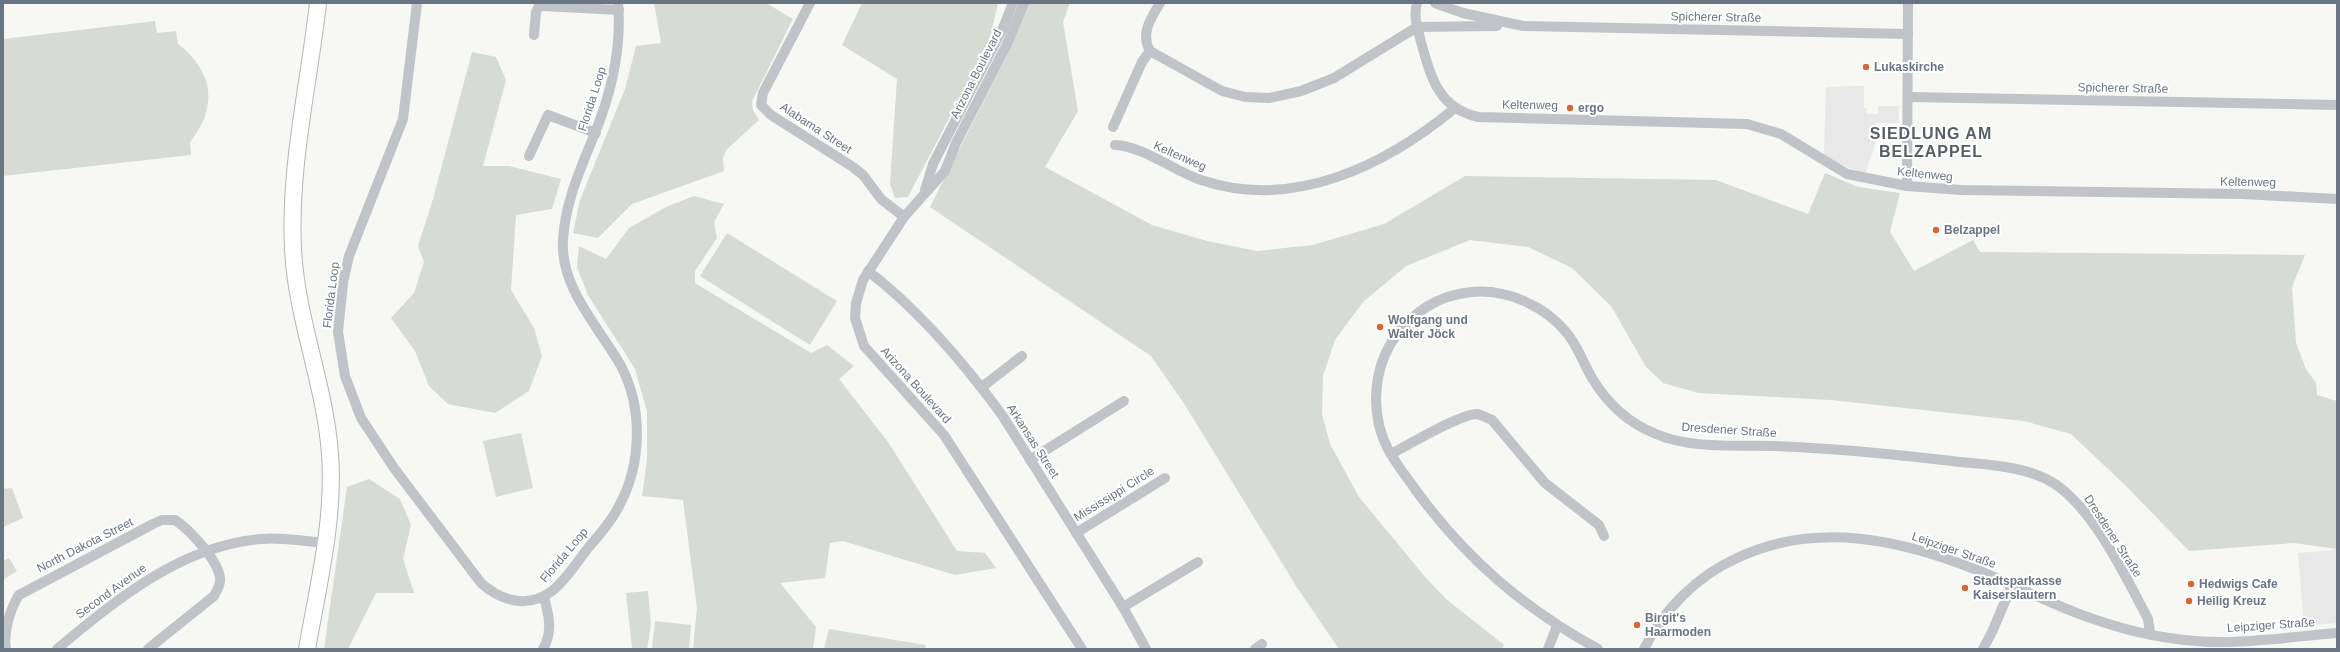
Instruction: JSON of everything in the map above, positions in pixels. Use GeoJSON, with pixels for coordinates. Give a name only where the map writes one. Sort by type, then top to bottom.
{"type":"FeatureCollection","features":[{"type":"Feature","properties":{"kind":"main road"},"geometry":{"type":"LineString","coordinates":[[307,649],[325,543],[331,482],[329,443],[323,401],[299,297],[293,248],[294,190],[318,3]]}},
{"type":"Feature","properties":{"kind":"street","name":"Florida Loop"},"geometry":{"type":"LineString","coordinates":[[417,3],[403,119],[355,237],[343,283],[338,332],[345,376],[352,399],[368,431],[480,583],[494,595],[506,600],[528,601],[544,598],[566,576],[620,506],[629,479],[635,452],[637,421],[629,386],[622,368],[574,289],[567,273],[562,242],[569,202],[596,133],[617,63],[619,44],[618,7]]}},
{"type":"Feature","properties":{"kind":"street"},"geometry":{"type":"LineString","coordinates":[[534,35],[536,12],[540,3],[618,7]]}},
{"type":"Feature","properties":{"kind":"street","name":"Alabama Street"},"geometry":{"type":"LineString","coordinates":[[810,3],[763,93],[761,105],[771,115],[853,167],[863,175],[881,199],[904,217]]}},
{"type":"Feature","properties":{"kind":"street","name":"Arizona Boulevard"},"geometry":{"type":"LineString","coordinates":[[924,194],[933,164],[1003,28],[1013,3]]}},
{"type":"Feature","properties":{"kind":"street","name":"Arizona Boulevard"},"geometry":{"type":"LineString","coordinates":[[1024,3],[1007,44],[956,143],[948,166],[904,217],[868,271],[860,287],[855,311],[859,333],[864,346],[944,435],[1082,649]]}},
{"type":"Feature","properties":{"kind":"street"},"geometry":{"type":"LineString","coordinates":[[1160,3],[1146,33],[1146,43],[1150,51],[1222,91],[1245,97],[1269,98],[1301,91],[1334,78],[1417,27]]}},
{"type":"Feature","properties":{"kind":"street","name":"Keltenweg"},"geometry":{"type":"LineString","coordinates":[[1417,3],[1415,18],[1434,85],[1455,108],[1478,117],[1747,124],[1780,134],[1847,174],[1906,186],[1961,190],[2243,194],[2337,199]]}},
{"type":"Feature","properties":{"kind":"street","name":"Spicherer Straße"},"geometry":{"type":"LineString","coordinates":[[1436,3],[1470,15],[1523,26]]}},
{"type":"Feature","properties":{"kind":"street"},"geometry":{"type":"LineString","coordinates":[[1906,186],[1909,97],[1908,3]]}},
{"type":"Feature","properties":{"kind":"street","name":"Spicherer Straße"},"geometry":{"type":"LineString","coordinates":[[1417,27],[1523,26],[1908,34]]}},
{"type":"Feature","properties":{"kind":"street"},"geometry":{"type":"LineString","coordinates":[[1113,127],[1142,62],[1150,51]]}},
{"type":"Feature","properties":{"kind":"street","name":"Spicherer Straße"},"geometry":{"type":"LineString","coordinates":[[1909,97],[2337,105]]}},
{"type":"Feature","properties":{"kind":"street","name":"Keltenweg"},"geometry":{"type":"LineString","coordinates":[[1115,145],[1133,148],[1203,181],[1261,190],[1300,188],[1340,177],[1379,159],[1455,108]]}},
{"type":"Feature","properties":{"kind":"street"},"geometry":{"type":"LineString","coordinates":[[529,156],[548,115],[596,133]]}},
{"type":"Feature","properties":{"kind":"street","name":"Arkansas Street"},"geometry":{"type":"LineString","coordinates":[[868,271],[911,309],[982,388],[1030,460],[1123,607],[1146,649]]}},
{"type":"Feature","properties":{"kind":"street","name":"Dresdener Straße"},"geometry":{"type":"LineString","coordinates":[[1598,649],[1557,626],[1520,600],[1463,548],[1436,517],[1391,454],[1379,428],[1376,399],[1382,361],[1396,337],[1416,313],[1439,300],[1470,292],[1503,294],[1530,304],[1556,322],[1566,332],[1592,378],[1616,409],[1630,420],[1658,436],[1708,444],[1864,450],[2002,467],[2030,472],[2053,483],[2076,502],[2103,539],[2148,619],[2150,634]]}},
{"type":"Feature","properties":{"kind":"street"},"geometry":{"type":"LineString","coordinates":[[982,388],[1022,356]]}},
{"type":"Feature","properties":{"kind":"street"},"geometry":{"type":"LineString","coordinates":[[1030,460],[1124,401]]}},
{"type":"Feature","properties":{"kind":"street"},"geometry":{"type":"LineString","coordinates":[[1391,454],[1463,418],[1477,414],[1484,416],[1496,425],[1522,459],[1545,483],[1599,526],[1604,536]]}},
{"type":"Feature","properties":{"kind":"street","name":"Mississippi Circle"},"geometry":{"type":"LineString","coordinates":[[1076,533],[1166,478]]}},
{"type":"Feature","properties":{"kind":"street","name":"North Dakota Street"},"geometry":{"type":"LineString","coordinates":[[6,649],[6,634],[11,612],[19,595],[153,524],[162,520],[175,520],[206,552]]}},
{"type":"Feature","properties":{"kind":"street","name":"Leipziger Straße"},"geometry":{"type":"LineString","coordinates":[[1644,649],[1662,618],[1709,573],[1751,551],[1778,542],[1818,536],[1852,537],[1884,542],[1945,558],[2112,626],[2150,634],[2191,640],[2228,642],[2337,633]]}},
{"type":"Feature","properties":{"kind":"street","name":"Second Avenue"},"geometry":{"type":"LineString","coordinates":[[57,649],[140,584],[171,566],[206,552],[233,543],[260,539],[275,538],[325,543]]}},
{"type":"Feature","properties":{"kind":"street"},"geometry":{"type":"LineString","coordinates":[[148,649],[206,603],[218,589],[220,578],[218,571],[206,552]]}},
{"type":"Feature","properties":{"kind":"street"},"geometry":{"type":"LineString","coordinates":[[1123,607],[1198,562]]}},
{"type":"Feature","properties":{"kind":"street"},"geometry":{"type":"LineString","coordinates":[[1983,649],[2012,585]]}},
{"type":"Feature","properties":{"kind":"street"},"geometry":{"type":"LineString","coordinates":[[543,649],[550,629],[549,616],[544,598]]}},
{"type":"Feature","properties":{"kind":"street"},"geometry":{"type":"LineString","coordinates":[[1548,649],[1557,626]]}},
{"type":"Feature","properties":{"kind":"shaded area"},"geometry":{"type":"Polygon","coordinates":[[[654,3],[766,3],[793,19],[752,101],[753,110],[759,120],[726,150],[723,158],[724,171],[632,204],[598,238],[573,233],[580,200],[625,89],[636,46],[661,43],[654,3]]]}},
{"type":"Feature","properties":{"kind":"shaded area"},"geometry":{"type":"Polygon","coordinates":[[[862,3],[998,3],[989,42],[908,197],[895,198],[890,184],[897,79],[842,45],[862,3]]]}},
{"type":"Feature","properties":{"kind":"shaded area"},"geometry":{"type":"Polygon","coordinates":[[[1026,3],[1070,3],[1063,22],[1078,111],[1045,167],[1152,225],[1207,241],[1257,251],[1313,245],[1384,224],[1465,176],[1716,180],[1808,214],[1825,173],[1858,187],[1900,193],[1890,232],[1914,271],[1973,240],[1980,252],[2305,255],[2292,287],[2296,343],[2306,369],[2316,383],[2317,395],[2337,401],[2337,549],[2294,543],[2189,551],[2127,487],[2071,434],[2024,421],[1831,400],[1698,393],[1663,383],[1646,367],[1611,306],[1572,268],[1528,247],[1470,240],[1406,266],[1363,302],[1335,340],[1323,376],[1322,414],[1330,444],[1359,497],[1426,578],[1446,599],[1504,645],[1502,649],[1339,649],[1296,586],[1185,405],[1151,356],[930,207],[1007,55],[1026,3]]]}},
{"type":"Feature","properties":{"kind":"shaded area"},"geometry":{"type":"Polygon","coordinates":[[[155,21],[157,33],[176,31],[178,44],[199,66],[205,78],[208,90],[208,103],[205,116],[199,129],[190,142],[191,155],[3,176],[4,39],[155,21]]]}},
{"type":"Feature","properties":{"kind":"shaded area"},"geometry":{"type":"Polygon","coordinates":[[[472,52],[496,57],[506,80],[483,166],[509,166],[561,179],[552,209],[516,215],[511,290],[534,328],[542,356],[529,391],[495,413],[448,404],[429,386],[415,351],[391,318],[414,293],[424,262],[418,246],[433,199],[472,52]]]}},
{"type":"Feature","properties":{"kind":"shaded area"},"geometry":{"type":"Polygon","coordinates":[[[1864,86],[1864,108],[1867,109],[1867,114],[1878,114],[1878,106],[1899,106],[1899,123],[1876,123],[1876,141],[1865,174],[1838,163],[1824,154],[1826,87],[1864,86]]]}},
{"type":"Feature","properties":{"kind":"shaded area"},"geometry":{"type":"Polygon","coordinates":[[[694,196],[724,204],[714,222],[717,238],[695,271],[695,283],[811,353],[827,345],[854,366],[839,379],[888,442],[957,551],[985,553],[996,568],[955,575],[843,541],[830,543],[825,578],[780,583],[816,627],[813,649],[693,649],[697,608],[683,500],[642,496],[647,459],[647,412],[635,369],[588,295],[577,267],[579,246],[606,259],[629,228],[668,206],[694,196]]]}},
{"type":"Feature","properties":{"kind":"shaded area"},"geometry":{"type":"Polygon","coordinates":[[[727,233],[837,301],[810,345],[700,276],[727,233]]]}},
{"type":"Feature","properties":{"kind":"shaded area"},"geometry":{"type":"Polygon","coordinates":[[[521,433],[533,488],[496,497],[483,441],[521,433]]]}},
{"type":"Feature","properties":{"kind":"shaded area"},"geometry":{"type":"Polygon","coordinates":[[[369,479],[400,499],[411,525],[403,559],[414,593],[376,593],[348,649],[324,649],[347,487],[369,479]]]}},
{"type":"Feature","properties":{"kind":"shaded area"},"geometry":{"type":"Polygon","coordinates":[[[12,488],[23,518],[3,527],[3,489],[12,488]]]}},
{"type":"Feature","properties":{"kind":"shaded area"},"geometry":{"type":"Polygon","coordinates":[[[2337,550],[2337,623],[2304,626],[2298,553],[2337,550]]]}},
{"type":"Feature","properties":{"kind":"shaded area"},"geometry":{"type":"Polygon","coordinates":[[[9,558],[17,571],[3,580],[3,561],[9,558]]]}},
{"type":"Feature","properties":{"kind":"shaded area"},"geometry":{"type":"Polygon","coordinates":[[[648,591],[651,625],[647,649],[623,649],[632,648],[626,593],[648,591]]]}},
{"type":"Feature","properties":{"kind":"shaded area"},"geometry":{"type":"Polygon","coordinates":[[[655,621],[691,625],[689,649],[652,649],[655,621]]]}},
{"type":"Feature","properties":{"kind":"shaded area"},"geometry":{"type":"Polygon","coordinates":[[[829,629],[926,645],[925,649],[824,649],[829,629]]]}},
{"type":"Feature","properties":{"kind":"place","name":"Lukaskirche"},"geometry":{"type":"Point","coordinates":[1866,67]}},
{"type":"Feature","properties":{"kind":"place","name":"ergo"},"geometry":{"type":"Point","coordinates":[1570,108]}},
{"type":"Feature","properties":{"kind":"place","name":"Belzappel"},"geometry":{"type":"Point","coordinates":[1936,230]}},
{"type":"Feature","properties":{"kind":"place","name":"Wolfgang und Walter Jöck"},"geometry":{"type":"Point","coordinates":[1380,327]}},
{"type":"Feature","properties":{"kind":"place","name":"Hedwigs Cafe"},"geometry":{"type":"Point","coordinates":[2191,584]}},
{"type":"Feature","properties":{"kind":"place","name":"Stadtsparkasse Kaiserslautern"},"geometry":{"type":"Point","coordinates":[1965,588]}},
{"type":"Feature","properties":{"kind":"place","name":"Heilig Kreuz"},"geometry":{"type":"Point","coordinates":[2189,601]}},
{"type":"Feature","properties":{"kind":"place","name":"Birgit's Haarmoden"},"geometry":{"type":"Point","coordinates":[1637,625]}},
{"type":"Feature","properties":{"kind":"district","name":"SIEDLUNG AM BELZAPPEL"},"geometry":{"type":"Point","coordinates":[1931,142]}}]}
